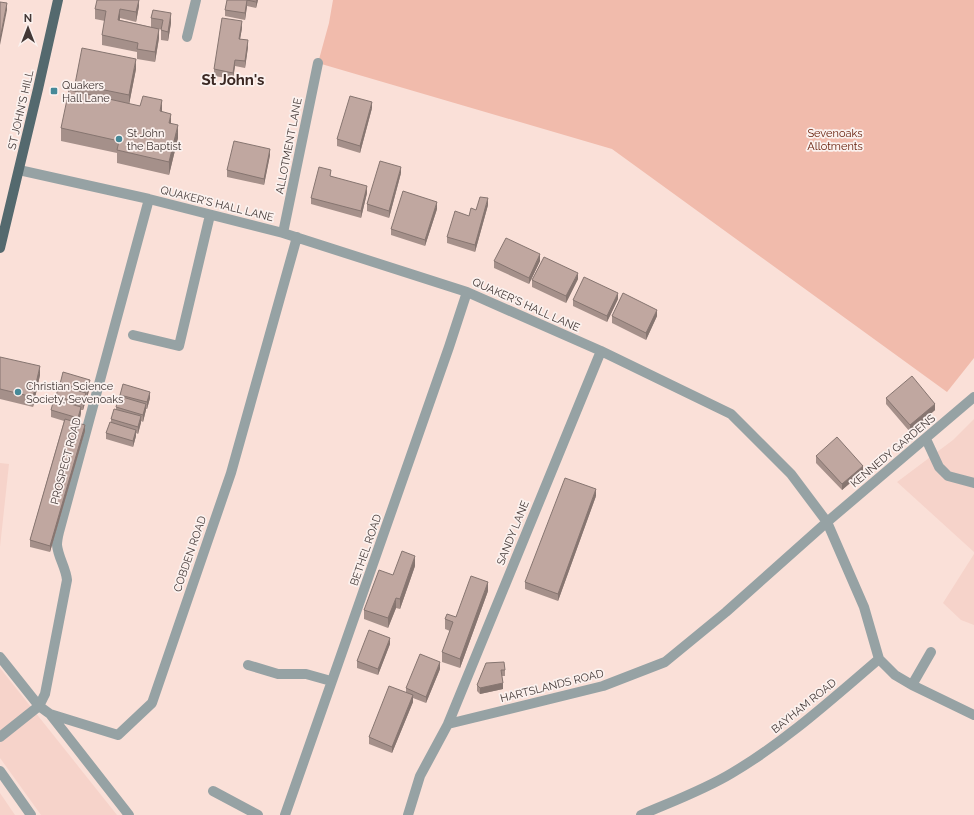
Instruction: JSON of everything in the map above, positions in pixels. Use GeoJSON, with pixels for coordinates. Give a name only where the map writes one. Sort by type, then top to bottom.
{"type":"FeatureCollection","features":[{"type":"Feature","properties":{"kind":"main road","name":"ST JOHN'S HILL"},"geometry":{"type":"LineString","coordinates":[[0,248],[58,0]]}},
{"type":"Feature","properties":{"kind":"street"},"geometry":{"type":"LineString","coordinates":[[187,37],[196,0]]}},
{"type":"Feature","properties":{"kind":"street","name":"ALLOTMENT LANE"},"geometry":{"type":"LineString","coordinates":[[283,233],[318,63]]}},
{"type":"Feature","properties":{"kind":"street","name":"QUAKER'S HALL LANE"},"geometry":{"type":"LineString","coordinates":[[19,170],[149,199],[283,233],[467,292],[601,351],[731,414],[791,474],[828,522],[864,607],[879,659]]}},
{"type":"Feature","properties":{"kind":"street","name":"PROSPECT ROAD"},"geometry":{"type":"LineString","coordinates":[[39,706],[45,694],[67,580],[66,571],[57,546],[59,532],[149,199]]}},
{"type":"Feature","properties":{"kind":"street"},"geometry":{"type":"LineString","coordinates":[[133,335],[179,346],[210,215]]}},
{"type":"Feature","properties":{"kind":"street","name":"COBDEN ROAD"},"geometry":{"type":"LineString","coordinates":[[0,657],[39,706],[50,714],[118,735],[152,703],[231,473],[297,237]]}},
{"type":"Feature","properties":{"kind":"street","name":"BETHEL ROAD"},"geometry":{"type":"LineString","coordinates":[[285,815],[444,362],[467,292]]}},
{"type":"Feature","properties":{"kind":"street","name":"SANDY LANE"},"geometry":{"type":"LineString","coordinates":[[448,724],[601,351]]}},
{"type":"Feature","properties":{"kind":"street","name":"KENNEDY GARDENS"},"geometry":{"type":"LineString","coordinates":[[828,522],[974,397]]}},
{"type":"Feature","properties":{"kind":"street"},"geometry":{"type":"LineString","coordinates":[[926,439],[940,467],[948,476],[974,483]]}},
{"type":"Feature","properties":{"kind":"street","name":"HARTSLANDS ROAD"},"geometry":{"type":"LineString","coordinates":[[448,724],[603,686],[665,662],[726,612],[828,522]]}},
{"type":"Feature","properties":{"kind":"street"},"geometry":{"type":"LineString","coordinates":[[912,685],[931,652]]}},
{"type":"Feature","properties":{"kind":"street"},"geometry":{"type":"LineString","coordinates":[[879,659],[895,675],[912,685],[974,715]]}},
{"type":"Feature","properties":{"kind":"street","name":"BAYHAM ROAD"},"geometry":{"type":"LineString","coordinates":[[644,814],[719,780],[760,756],[798,727],[879,659]]}},
{"type":"Feature","properties":{"kind":"street"},"geometry":{"type":"LineString","coordinates":[[248,665],[278,674],[306,674],[331,681]]}},
{"type":"Feature","properties":{"kind":"street"},"geometry":{"type":"LineString","coordinates":[[0,737],[39,706]]}},
{"type":"Feature","properties":{"kind":"street"},"geometry":{"type":"LineString","coordinates":[[50,714],[129,815]]}},
{"type":"Feature","properties":{"kind":"street"},"geometry":{"type":"LineString","coordinates":[[408,815],[420,776],[448,724]]}},
{"type":"Feature","properties":{"kind":"street"},"geometry":{"type":"LineString","coordinates":[[0,771],[31,815]]}},
{"type":"Feature","properties":{"kind":"street"},"geometry":{"type":"LineString","coordinates":[[213,791],[258,815]]}},
{"type":"Feature","properties":{"kind":"shaded area"},"geometry":{"type":"Polygon","coordinates":[[[974,419],[974,552],[897,482],[953,440],[974,419]]]}},
{"type":"Feature","properties":{"kind":"shaded area"},"geometry":{"type":"Polygon","coordinates":[[[0,463],[9,464],[0,547],[0,463]]]}},
{"type":"Feature","properties":{"kind":"shaded area"},"geometry":{"type":"Polygon","coordinates":[[[974,554],[974,625],[961,620],[943,603],[974,554]]]}},
{"type":"Feature","properties":{"kind":"shaded area"},"geometry":{"type":"Polygon","coordinates":[[[0,668],[117,815],[41,815],[0,758],[0,668]]]}},
{"type":"Feature","properties":{"kind":"shaded area"},"geometry":{"type":"Polygon","coordinates":[[[0,793],[15,815],[0,815],[0,793]]]}},
{"type":"Feature","properties":{"kind":"green space","name":"Sevenoaks Allotments"},"geometry":{"type":"Polygon","coordinates":[[[333,0],[974,0],[974,358],[947,392],[612,149],[318,63],[329,23],[333,0]]]}},
{"type":"Feature","properties":{"kind":"building"},"geometry":{"type":"Polygon","coordinates":[[[97,0],[139,0],[136,12],[120,9],[118,20],[159,29],[155,52],[137,49],[138,43],[102,35],[106,11],[95,9],[97,0]]]}},
{"type":"Feature","properties":{"kind":"building"},"geometry":{"type":"Polygon","coordinates":[[[227,0],[247,0],[245,13],[225,10],[227,0]]]}},
{"type":"Feature","properties":{"kind":"building"},"geometry":{"type":"Polygon","coordinates":[[[0,2],[7,3],[0,39],[0,2]]]}},
{"type":"Feature","properties":{"kind":"building"},"geometry":{"type":"Polygon","coordinates":[[[153,10],[171,13],[168,32],[161,30],[163,20],[151,18],[153,10]]]}},
{"type":"Feature","properties":{"kind":"building"},"geometry":{"type":"Polygon","coordinates":[[[222,18],[242,21],[239,39],[248,40],[245,61],[235,60],[233,73],[214,69],[222,18]]]}},
{"type":"Feature","properties":{"kind":"building"},"geometry":{"type":"Polygon","coordinates":[[[82,48],[136,59],[129,95],[75,84],[82,48]]]}},
{"type":"Feature","properties":{"kind":"building","name":"St John the Baptist"},"geometry":{"type":"Polygon","coordinates":[[[69,90],[140,106],[143,96],[162,100],[160,111],[171,114],[169,123],[178,125],[169,162],[117,150],[119,141],[61,128],[69,90]]]}},
{"type":"Feature","properties":{"kind":"building"},"geometry":{"type":"Polygon","coordinates":[[[350,96],[372,102],[360,146],[337,139],[350,96]]]}},
{"type":"Feature","properties":{"kind":"building"},"geometry":{"type":"Polygon","coordinates":[[[234,141],[270,149],[264,179],[227,170],[234,141]]]}},
{"type":"Feature","properties":{"kind":"building"},"geometry":{"type":"Polygon","coordinates":[[[380,161],[401,167],[389,211],[367,204],[380,161]]]}},
{"type":"Feature","properties":{"kind":"building"},"geometry":{"type":"Polygon","coordinates":[[[319,167],[331,170],[330,176],[367,186],[361,211],[311,198],[319,167]]]}},
{"type":"Feature","properties":{"kind":"building"},"geometry":{"type":"Polygon","coordinates":[[[403,191],[437,202],[425,240],[391,229],[403,191]]]}},
{"type":"Feature","properties":{"kind":"building"},"geometry":{"type":"Polygon","coordinates":[[[480,197],[488,198],[475,245],[447,237],[455,211],[469,216],[471,208],[476,210],[480,197]]]}},
{"type":"Feature","properties":{"kind":"building"},"geometry":{"type":"Polygon","coordinates":[[[506,238],[540,254],[529,278],[494,261],[506,238]]]}},
{"type":"Feature","properties":{"kind":"building"},"geometry":{"type":"Polygon","coordinates":[[[544,257],[578,273],[566,296],[532,280],[544,257]]]}},
{"type":"Feature","properties":{"kind":"building"},"geometry":{"type":"Polygon","coordinates":[[[584,277],[618,293],[607,316],[573,300],[584,277]]]}},
{"type":"Feature","properties":{"kind":"building"},"geometry":{"type":"Polygon","coordinates":[[[623,293],[657,310],[646,333],[612,316],[623,293]]]}},
{"type":"Feature","properties":{"kind":"building","name":"Christian Science Society, Sevenoaks"},"geometry":{"type":"Polygon","coordinates":[[[0,357],[40,366],[33,397],[0,389],[0,357]]]}},
{"type":"Feature","properties":{"kind":"building"},"geometry":{"type":"Polygon","coordinates":[[[63,372],[90,380],[87,391],[60,384],[63,372]]]}},
{"type":"Feature","properties":{"kind":"building"},"geometry":{"type":"Polygon","coordinates":[[[912,376],[935,404],[910,425],[886,398],[912,376]]]}},
{"type":"Feature","properties":{"kind":"building"},"geometry":{"type":"Polygon","coordinates":[[[123,384],[150,392],[147,402],[120,395],[123,384]]]}},
{"type":"Feature","properties":{"kind":"building"},"geometry":{"type":"Polygon","coordinates":[[[59,385],[86,393],[83,404],[56,396],[59,385]]]}},
{"type":"Feature","properties":{"kind":"building"},"geometry":{"type":"Polygon","coordinates":[[[119,396],[146,404],[143,415],[116,407],[119,396]]]}},
{"type":"Feature","properties":{"kind":"building"},"geometry":{"type":"Polygon","coordinates":[[[54,399],[81,407],[78,418],[51,410],[54,399]]]}},
{"type":"Feature","properties":{"kind":"building"},"geometry":{"type":"Polygon","coordinates":[[[114,409],[141,416],[138,427],[111,419],[114,409]]]}},
{"type":"Feature","properties":{"kind":"building"},"geometry":{"type":"Polygon","coordinates":[[[65,419],[85,425],[50,546],[30,540],[65,419]]]}},
{"type":"Feature","properties":{"kind":"building"},"geometry":{"type":"Polygon","coordinates":[[[110,422],[136,430],[133,441],[106,433],[110,422]]]}},
{"type":"Feature","properties":{"kind":"building"},"geometry":{"type":"Polygon","coordinates":[[[837,437],[863,466],[842,484],[816,456],[837,437]]]}},
{"type":"Feature","properties":{"kind":"building"},"geometry":{"type":"Polygon","coordinates":[[[565,478],[596,489],[558,594],[525,582],[565,478]]]}},
{"type":"Feature","properties":{"kind":"building"},"geometry":{"type":"Polygon","coordinates":[[[402,551],[415,556],[400,599],[396,598],[388,618],[364,610],[379,570],[393,575],[402,551]]]}},
{"type":"Feature","properties":{"kind":"building"},"geometry":{"type":"Polygon","coordinates":[[[471,576],[488,582],[460,659],[442,652],[453,622],[445,619],[447,614],[456,617],[471,576]]]}},
{"type":"Feature","properties":{"kind":"building"},"geometry":{"type":"Polygon","coordinates":[[[369,630],[390,638],[378,669],[357,661],[369,630]]]}},
{"type":"Feature","properties":{"kind":"building"},"geometry":{"type":"Polygon","coordinates":[[[420,654],[440,662],[426,697],[406,688],[420,654]]]}},
{"type":"Feature","properties":{"kind":"building"},"geometry":{"type":"Polygon","coordinates":[[[504,662],[505,670],[501,670],[503,683],[480,688],[477,685],[486,663],[504,662]]]}},
{"type":"Feature","properties":{"kind":"building"},"geometry":{"type":"Polygon","coordinates":[[[389,686],[413,695],[392,747],[369,737],[389,686]]]}},
{"type":"Feature","properties":{"kind":"place","name":"Quakers Hall Lane"},"geometry":{"type":"Point","coordinates":[54,91]}},
{"type":"Feature","properties":{"kind":"place","name":"St John the Baptist"},"geometry":{"type":"Point","coordinates":[119,139]}},
{"type":"Feature","properties":{"kind":"place","name":"Christian Science Society, Sevenoaks"},"geometry":{"type":"Point","coordinates":[18,392]}},
{"type":"Feature","properties":{"kind":"district","name":"St John's"},"geometry":{"type":"Point","coordinates":[233,80]}}]}
